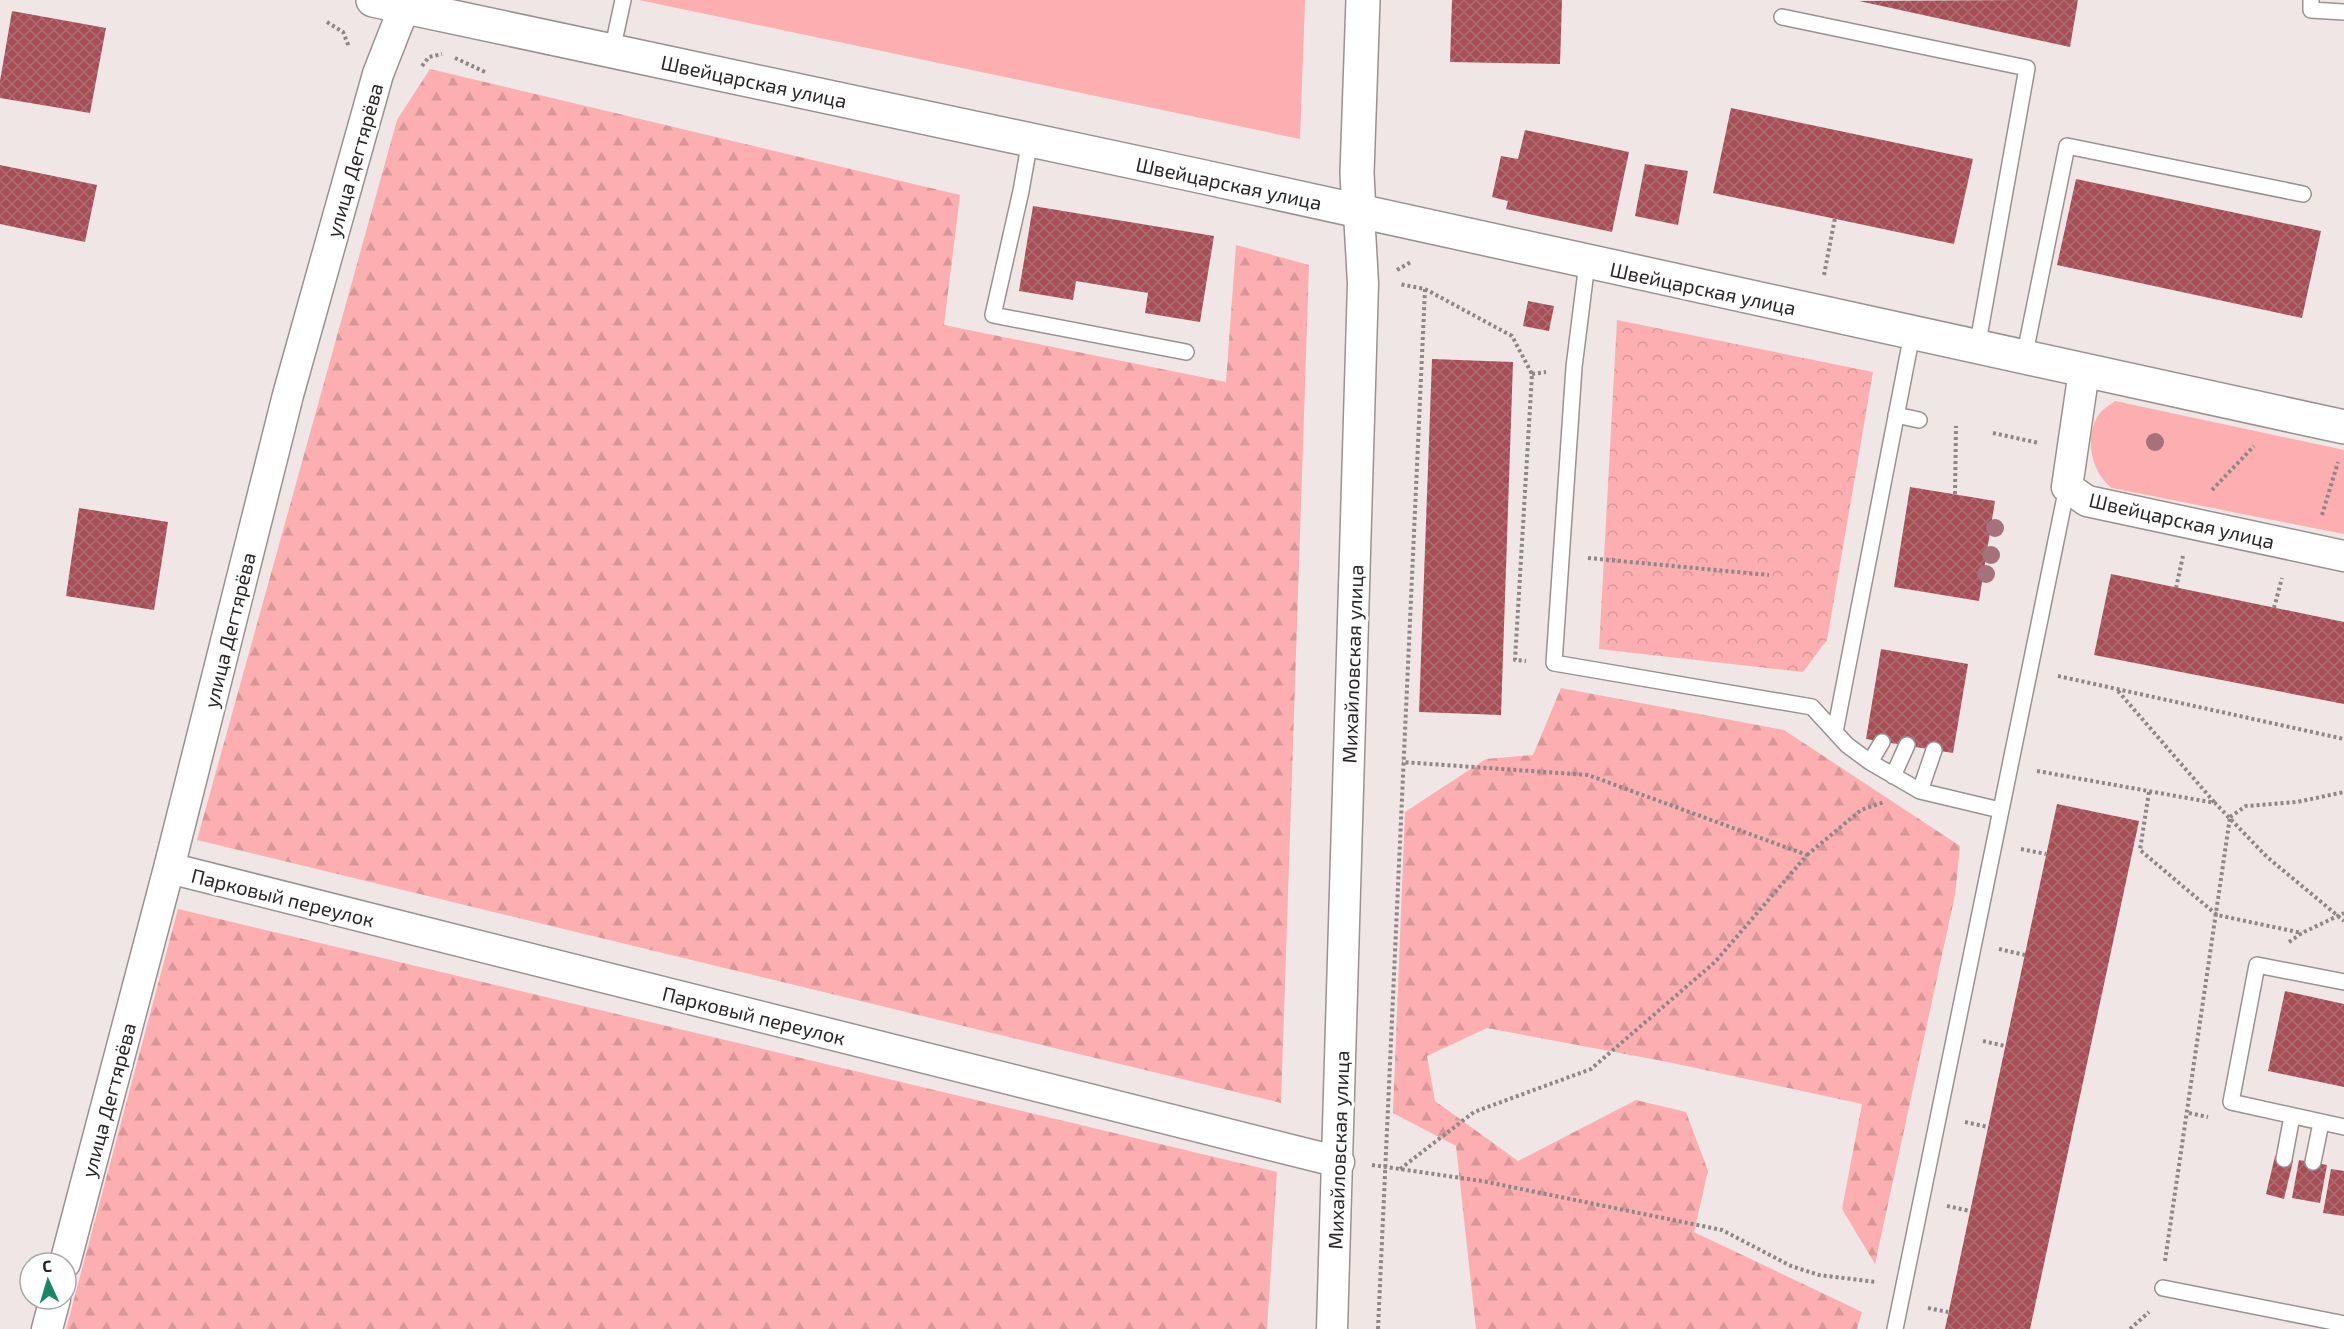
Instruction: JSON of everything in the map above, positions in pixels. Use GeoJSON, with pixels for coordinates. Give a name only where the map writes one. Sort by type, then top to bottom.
{"type":"FeatureCollection","features":[{"type":"Feature","properties":{"kind":"street","name":"Швейцарская улица"},"geometry":{"type":"LineString","coordinates":[[373,0],[406,3],[612,51],[2284,414],[2342,441]]}},
{"type":"Feature","properties":{"kind":"street","name":"Михайловская улица"},"geometry":{"type":"LineString","coordinates":[[1332,1329],[1339,1162],[1363,283],[1357,173],[1363,0]]}},
{"type":"Feature","properties":{"kind":"street","name":"улица Дегтярёва"},"geometry":{"type":"LineString","coordinates":[[68,1251],[170,868],[288,396],[378,74],[406,3]]}},
{"type":"Feature","properties":{"kind":"street","name":"Швейцарская улица"},"geometry":{"type":"LineString","coordinates":[[2084,371],[2067,487],[2087,501],[2183,535],[2344,556]]}},
{"type":"Feature","properties":{"kind":"street","name":"Парковый переулок"},"geometry":{"type":"LineString","coordinates":[[170,868],[1339,1162]]}},
{"type":"Feature","properties":{"kind":"street"},"geometry":{"type":"LineString","coordinates":[[47,1329],[52,1311]]}},
{"type":"Feature","properties":{"kind":"lane"},"geometry":{"type":"LineString","coordinates":[[612,51],[623,0]]}},
{"type":"Feature","properties":{"kind":"lane"},"geometry":{"type":"LineString","coordinates":[[2311,0],[2311,10],[2344,12]]}},
{"type":"Feature","properties":{"kind":"lane"},"geometry":{"type":"LineString","coordinates":[[1782,17],[2027,68],[1977,348]]}},
{"type":"Feature","properties":{"kind":"lane"},"geometry":{"type":"LineString","coordinates":[[1030,140],[993,315],[1186,352]]}},
{"type":"Feature","properties":{"kind":"lane"},"geometry":{"type":"LineString","coordinates":[[2024,358],[2067,146],[2303,194]]}},
{"type":"Feature","properties":{"kind":"lane"},"geometry":{"type":"LineString","coordinates":[[1587,263],[1574,367],[1554,663],[1812,707],[1835,732],[1870,762],[1920,791],[2000,810]]}},
{"type":"Feature","properties":{"kind":"lane"},"geometry":{"type":"LineString","coordinates":[[1835,732],[1912,334]]}},
{"type":"Feature","properties":{"kind":"lane"},"geometry":{"type":"LineString","coordinates":[[1896,415],[1919,420]]}},
{"type":"Feature","properties":{"kind":"lane"},"geometry":{"type":"LineString","coordinates":[[1895,1329],[2028,668],[2067,487]]}},
{"type":"Feature","properties":{"kind":"lane"},"geometry":{"type":"LineString","coordinates":[[1870,762],[1882,742]]}},
{"type":"Feature","properties":{"kind":"lane"},"geometry":{"type":"LineString","coordinates":[[1893,776],[1907,745]]}},
{"type":"Feature","properties":{"kind":"lane"},"geometry":{"type":"LineString","coordinates":[[1920,791],[1934,750]]}},
{"type":"Feature","properties":{"kind":"lane"},"geometry":{"type":"LineString","coordinates":[[2344,982],[2257,965],[2231,1102],[2344,1127]]}},
{"type":"Feature","properties":{"kind":"lane"},"geometry":{"type":"LineString","coordinates":[[2284,1158],[2292,1116]]}},
{"type":"Feature","properties":{"kind":"lane"},"geometry":{"type":"LineString","coordinates":[[2313,1162],[2321,1123]]}},
{"type":"Feature","properties":{"kind":"lane"},"geometry":{"type":"LineString","coordinates":[[2163,1288],[2344,1324]]}},
{"type":"Feature","properties":{"kind":"path"},"geometry":{"type":"LineString","coordinates":[[1824,274],[1835,218]]}},
{"type":"Feature","properties":{"kind":"path"},"geometry":{"type":"LineString","coordinates":[[1397,270],[1410,262],[1420,263]]}},
{"type":"Feature","properties":{"kind":"path"},"geometry":{"type":"LineString","coordinates":[[1393,283],[1425,290],[1512,336],[1532,374],[1515,660]]}},
{"type":"Feature","properties":{"kind":"path"},"geometry":{"type":"LineString","coordinates":[[1377,1329],[1425,290]]}},
{"type":"Feature","properties":{"kind":"path"},"geometry":{"type":"LineString","coordinates":[[2176,588],[2183,535],[2284,414]]}},
{"type":"Feature","properties":{"kind":"path"},"geometry":{"type":"LineString","coordinates":[[1955,494],[1956,426]]}},
{"type":"Feature","properties":{"kind":"path"},"geometry":{"type":"LineString","coordinates":[[1993,433],[2043,443]]}},
{"type":"Feature","properties":{"kind":"path"},"geometry":{"type":"LineString","coordinates":[[2041,454],[2044,435]]}},
{"type":"Feature","properties":{"kind":"path"},"geometry":{"type":"LineString","coordinates":[[2274,608],[2284,568],[2311,550],[2342,441]]}},
{"type":"Feature","properties":{"kind":"path"},"geometry":{"type":"LineString","coordinates":[[1605,559],[1769,575]]}},
{"type":"Feature","properties":{"kind":"path"},"geometry":{"type":"LineString","coordinates":[[2028,668],[2118,691],[2344,739]]}},
{"type":"Feature","properties":{"kind":"path"},"geometry":{"type":"LineString","coordinates":[[2118,691],[2266,857],[2344,921]]}},
{"type":"Feature","properties":{"kind":"path"},"geometry":{"type":"LineString","coordinates":[[1402,762],[1588,775],[1807,855]]}},
{"type":"Feature","properties":{"kind":"path"},"geometry":{"type":"LineString","coordinates":[[2009,765],[2216,803]]}},
{"type":"Feature","properties":{"kind":"path"},"geometry":{"type":"LineString","coordinates":[[1400,1169],[1474,1112],[1591,1069],[1716,962],[1807,855],[1861,810],[1920,791]]}},
{"type":"Feature","properties":{"kind":"path"},"geometry":{"type":"LineString","coordinates":[[2149,792],[2140,850],[2217,915],[2302,933]]}},
{"type":"Feature","properties":{"kind":"path"},"geometry":{"type":"LineString","coordinates":[[2230,817],[2246,807],[2297,802],[2344,792]]}},
{"type":"Feature","properties":{"kind":"path"},"geometry":{"type":"LineString","coordinates":[[2163,1288],[2167,1246],[2230,817]]}},
{"type":"Feature","properties":{"kind":"path"},"geometry":{"type":"LineString","coordinates":[[2257,965],[2302,933],[2344,913]]}},
{"type":"Feature","properties":{"kind":"path"},"geometry":{"type":"LineString","coordinates":[[1339,1162],[1385,1166],[1482,1181],[1722,1230],[1791,1266],[1819,1275],[1866,1281],[1904,1282]]}},
{"type":"Feature","properties":{"kind":"green space"},"geometry":{"type":"Polygon","coordinates":[[[639,0],[1305,0],[1300,139],[639,0]]]}},
{"type":"Feature","properties":{"kind":"green space"},"geometry":{"type":"Polygon","coordinates":[[[430,69],[960,195],[944,325],[1226,382],[1236,245],[1309,265],[1281,1103],[197,840],[397,120],[430,69]]]}},
{"type":"Feature","properties":{"kind":"green space"},"geometry":{"type":"Polygon","coordinates":[[[1617,320],[1873,372],[1827,640],[1803,672],[1599,649],[1617,320]]]}},
{"type":"Feature","properties":{"kind":"green space"},"geometry":{"type":"Polygon","coordinates":[[[2115,401],[2344,450],[2344,534],[2112,488],[2094,463],[2091,442],[2095,422],[2101,412],[2115,401]]]}},
{"type":"Feature","properties":{"kind":"green space"},"geometry":{"type":"Polygon","coordinates":[[[1561,688],[1784,730],[1960,846],[1955,895],[1875,1264],[1842,1209],[1862,1104],[1668,1062],[1487,1028],[1427,1056],[1435,1101],[1518,1161],[1636,1100],[1686,1112],[1708,1171],[1694,1232],[1862,1312],[1857,1329],[1476,1329],[1456,1146],[1393,1113],[1405,812],[1486,759],[1533,755],[1561,688]]]}},
{"type":"Feature","properties":{"kind":"green space"},"geometry":{"type":"Polygon","coordinates":[[[178,909],[1277,1172],[1267,1329],[66,1329],[71,1311],[78,1311],[78,1284],[178,909]]]}},
{"type":"Feature","properties":{"kind":"building"},"geometry":{"type":"Polygon","coordinates":[[[1452,0],[1562,0],[1560,64],[1450,62],[1452,0]]]}},
{"type":"Feature","properties":{"kind":"building"},"geometry":{"type":"Polygon","coordinates":[[[2078,0],[2070,47],[1859,1],[2078,0]]]}},
{"type":"Feature","properties":{"kind":"building"},"geometry":{"type":"Polygon","coordinates":[[[12,11],[106,28],[90,113],[0,98],[0,81],[12,11]]]}},
{"type":"Feature","properties":{"kind":"building"},"geometry":{"type":"Polygon","coordinates":[[[1731,108],[1973,159],[1954,244],[1713,193],[1731,108]]]}},
{"type":"Feature","properties":{"kind":"building"},"geometry":{"type":"Polygon","coordinates":[[[1525,130],[1629,152],[1612,232],[1506,209],[1508,201],[1492,197],[1501,156],[1518,159],[1525,130]]]}},
{"type":"Feature","properties":{"kind":"building"},"geometry":{"type":"Polygon","coordinates":[[[1645,164],[1688,171],[1678,225],[1635,216],[1645,164]]]}},
{"type":"Feature","properties":{"kind":"building"},"geometry":{"type":"Polygon","coordinates":[[[0,165],[97,185],[85,242],[0,224],[0,165]]]}},
{"type":"Feature","properties":{"kind":"building"},"geometry":{"type":"Polygon","coordinates":[[[2076,179],[2321,231],[2302,318],[2057,265],[2076,179]]]}},
{"type":"Feature","properties":{"kind":"building"},"geometry":{"type":"Polygon","coordinates":[[[1033,206],[1214,236],[1200,322],[1145,313],[1148,293],[1076,281],[1073,300],[1019,291],[1033,206]]]}},
{"type":"Feature","properties":{"kind":"building"},"geometry":{"type":"Polygon","coordinates":[[[1528,301],[1554,306],[1549,331],[1523,326],[1528,301]]]}},
{"type":"Feature","properties":{"kind":"building"},"geometry":{"type":"Polygon","coordinates":[[[1432,359],[1513,362],[1501,715],[1419,712],[1432,359]]]}},
{"type":"Feature","properties":{"kind":"building"},"geometry":{"type":"Polygon","coordinates":[[[1910,487],[1995,501],[1979,601],[1894,587],[1910,487]]]}},
{"type":"Feature","properties":{"kind":"building"},"geometry":{"type":"Polygon","coordinates":[[[79,508],[168,522],[154,610],[66,596],[79,508]]]}},
{"type":"Feature","properties":{"kind":"building"},"geometry":{"type":"Polygon","coordinates":[[[2111,574],[2344,622],[2344,704],[2094,655],[2111,574]]]}},
{"type":"Feature","properties":{"kind":"building"},"geometry":{"type":"Polygon","coordinates":[[[1881,649],[1968,664],[1953,753],[1866,739],[1881,649]]]}},
{"type":"Feature","properties":{"kind":"building"},"geometry":{"type":"Polygon","coordinates":[[[2057,804],[2139,821],[2030,1329],[1945,1329],[2057,804]]]}},
{"type":"Feature","properties":{"kind":"building"},"geometry":{"type":"Polygon","coordinates":[[[2285,991],[2344,1004],[2344,1087],[2268,1071],[2285,991]]]}},
{"type":"Feature","properties":{"kind":"building"},"geometry":{"type":"Polygon","coordinates":[[[2275,1156],[2293,1161],[2284,1199],[2266,1194],[2275,1156]]]}},
{"type":"Feature","properties":{"kind":"building"},"geometry":{"type":"Polygon","coordinates":[[[2299,1160],[2327,1165],[2320,1203],[2292,1198],[2299,1160]]]}},
{"type":"Feature","properties":{"kind":"building"},"geometry":{"type":"Polygon","coordinates":[[[2331,1169],[2344,1171],[2344,1216],[2323,1213],[2331,1169]]]}}]}
